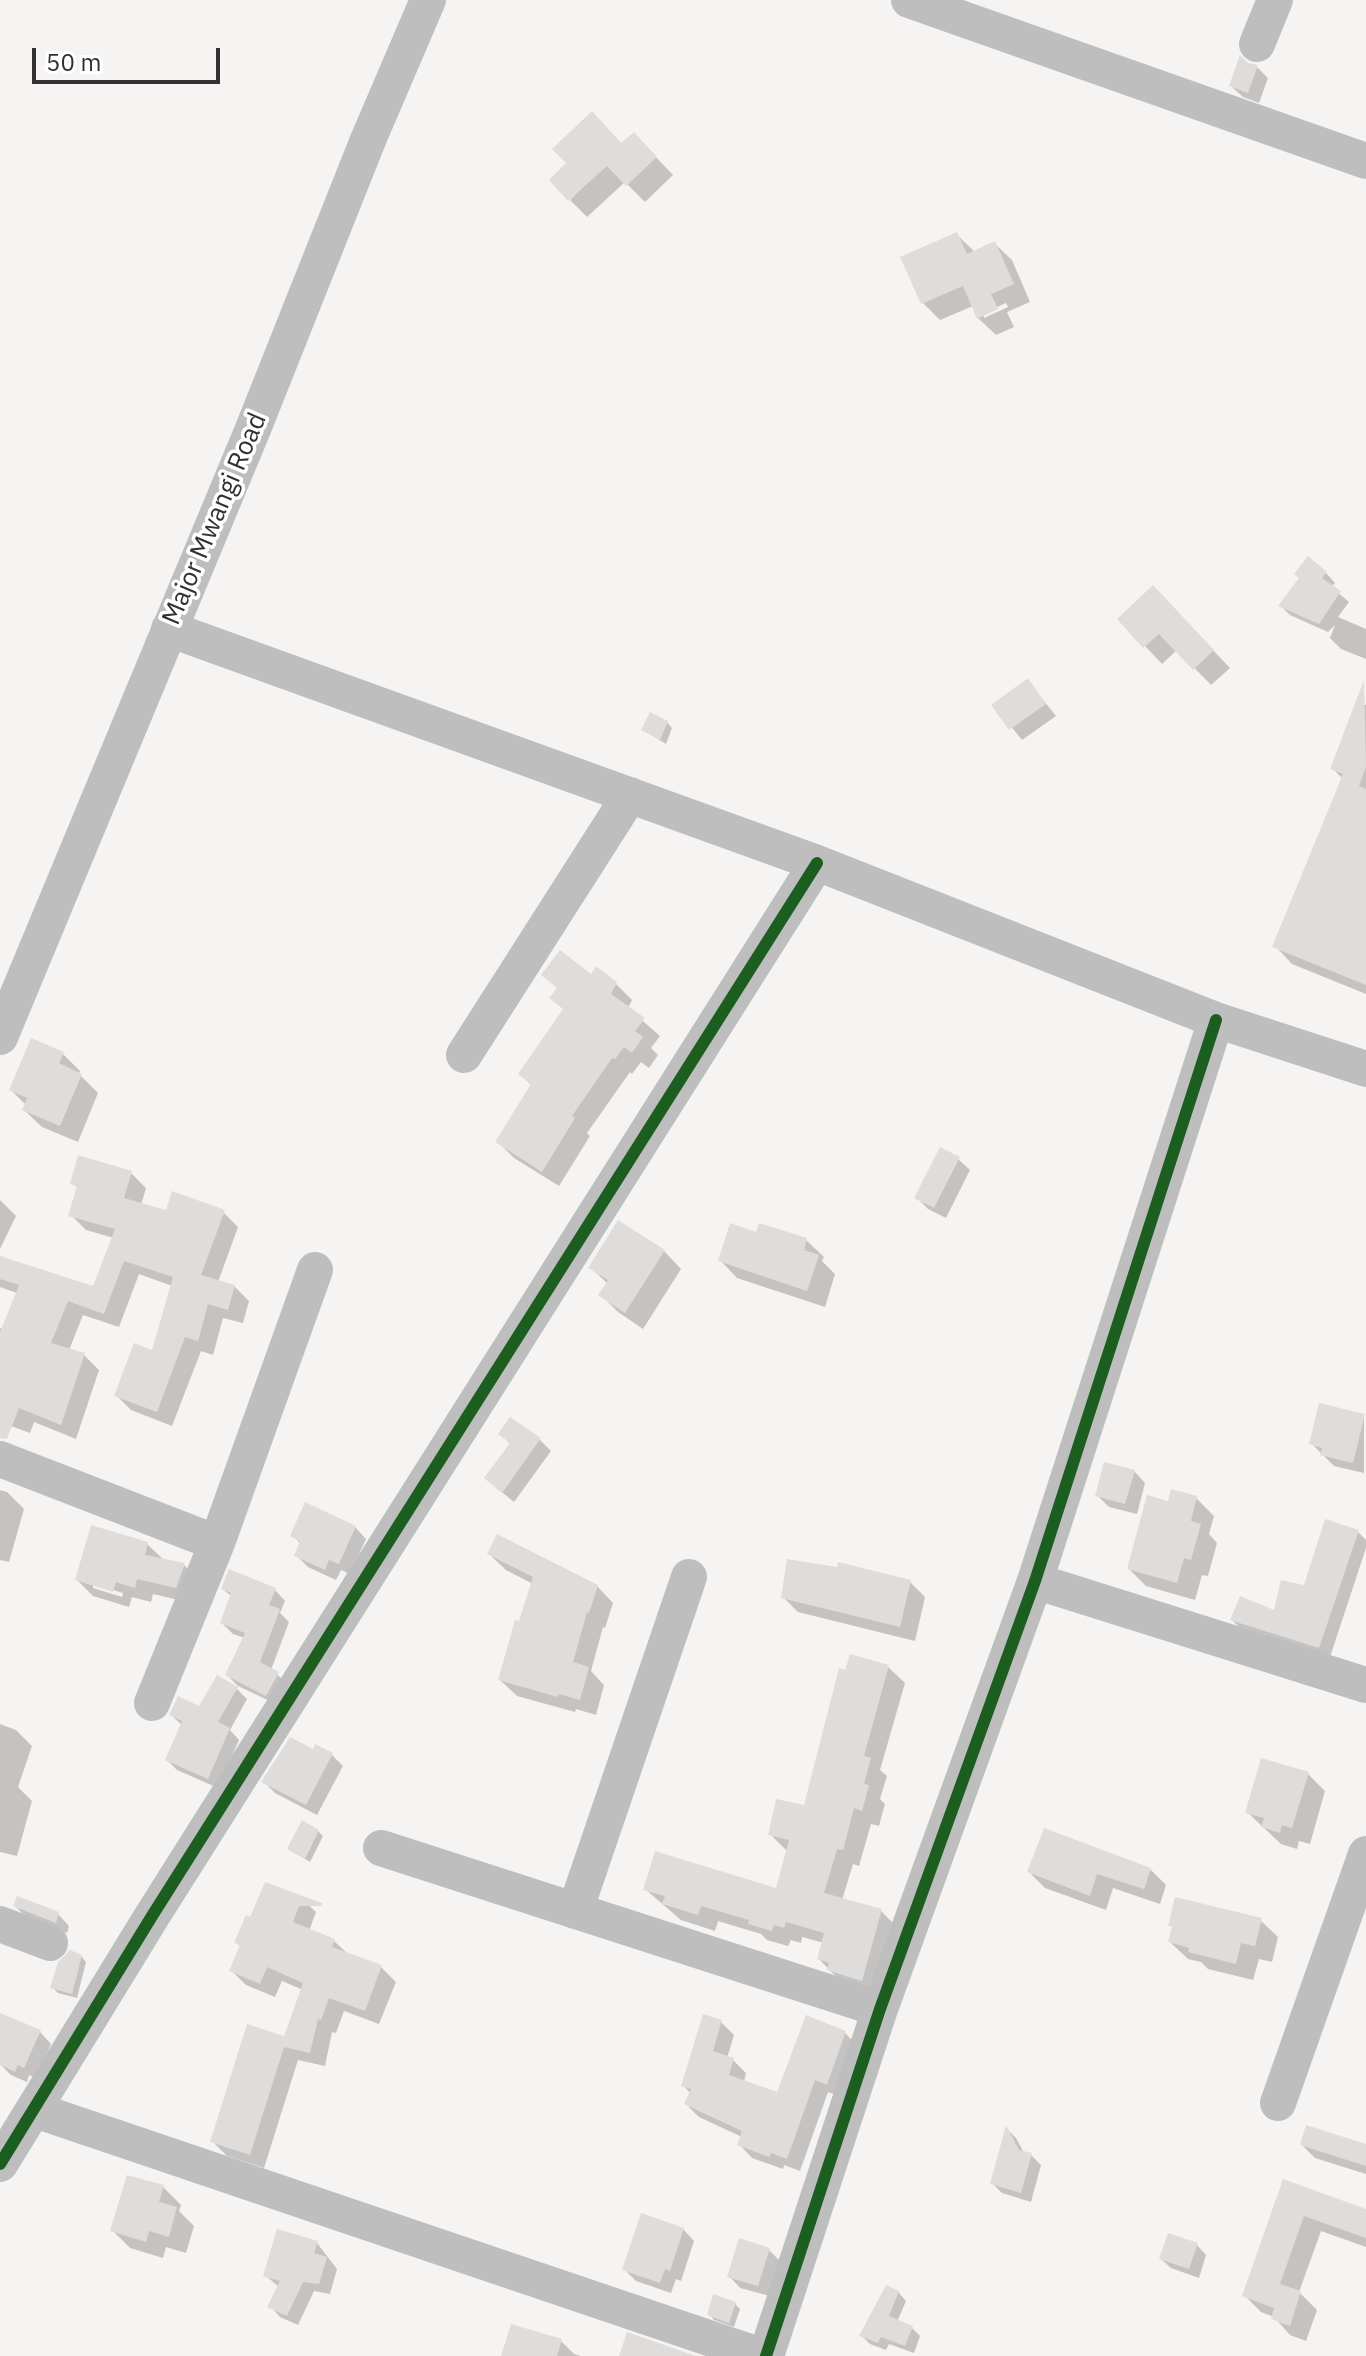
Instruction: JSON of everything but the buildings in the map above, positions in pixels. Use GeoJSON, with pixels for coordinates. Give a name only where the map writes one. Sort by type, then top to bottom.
{"type":"FeatureCollection","features":[{"type":"Feature","properties":{"kind":"street","name":"Major Mwangi Road"},"geometry":{"type":"LineString","coordinates":[[0,1037],[428,0]]}},
{"type":"Feature","properties":{"kind":"street"},"geometry":{"type":"LineString","coordinates":[[909,0],[1366,161]]}},
{"type":"Feature","properties":{"kind":"street"},"geometry":{"type":"LineString","coordinates":[[1257,44],[1275,0]]}},
{"type":"Feature","properties":{"kind":"street"},"geometry":{"type":"LineString","coordinates":[[169,629],[817,863],[1216,1020],[1366,1069]]}},
{"type":"Feature","properties":{"kind":"street"},"geometry":{"type":"LineString","coordinates":[[464,1055],[630,795]]}},
{"type":"Feature","properties":{"kind":"street"},"geometry":{"type":"LineString","coordinates":[[0,2164],[152,1916],[817,863]]}},
{"type":"Feature","properties":{"kind":"street"},"geometry":{"type":"LineString","coordinates":[[35,2110],[764,2356],[880,2009],[1035,1581],[1216,1020]]}},
{"type":"Feature","properties":{"kind":"street"},"geometry":{"type":"LineString","coordinates":[[152,1703],[217,1543],[315,1270]]}},
{"type":"Feature","properties":{"kind":"street"},"geometry":{"type":"LineString","coordinates":[[0,1459],[217,1543]]}},
{"type":"Feature","properties":{"kind":"street"},"geometry":{"type":"LineString","coordinates":[[575,1911],[689,1577]]}},
{"type":"Feature","properties":{"kind":"street"},"geometry":{"type":"LineString","coordinates":[[1035,1581],[1366,1685]]}},
{"type":"Feature","properties":{"kind":"street"},"geometry":{"type":"LineString","coordinates":[[381,1848],[880,2009]]}},
{"type":"Feature","properties":{"kind":"street"},"geometry":{"type":"LineString","coordinates":[[1278,2103],[1366,1854]]}},
{"type":"Feature","properties":{"kind":"street"},"geometry":{"type":"LineString","coordinates":[[0,1924],[50,1943]]}},
{"type":"Feature","properties":{"kind":"cycle path"},"geometry":{"type":"LineString","coordinates":[[0,2164],[152,1916],[817,863]]}},
{"type":"Feature","properties":{"kind":"cycle path"},"geometry":{"type":"LineString","coordinates":[[766,2356],[880,2009],[1035,1581],[1216,1020]]}}]}
